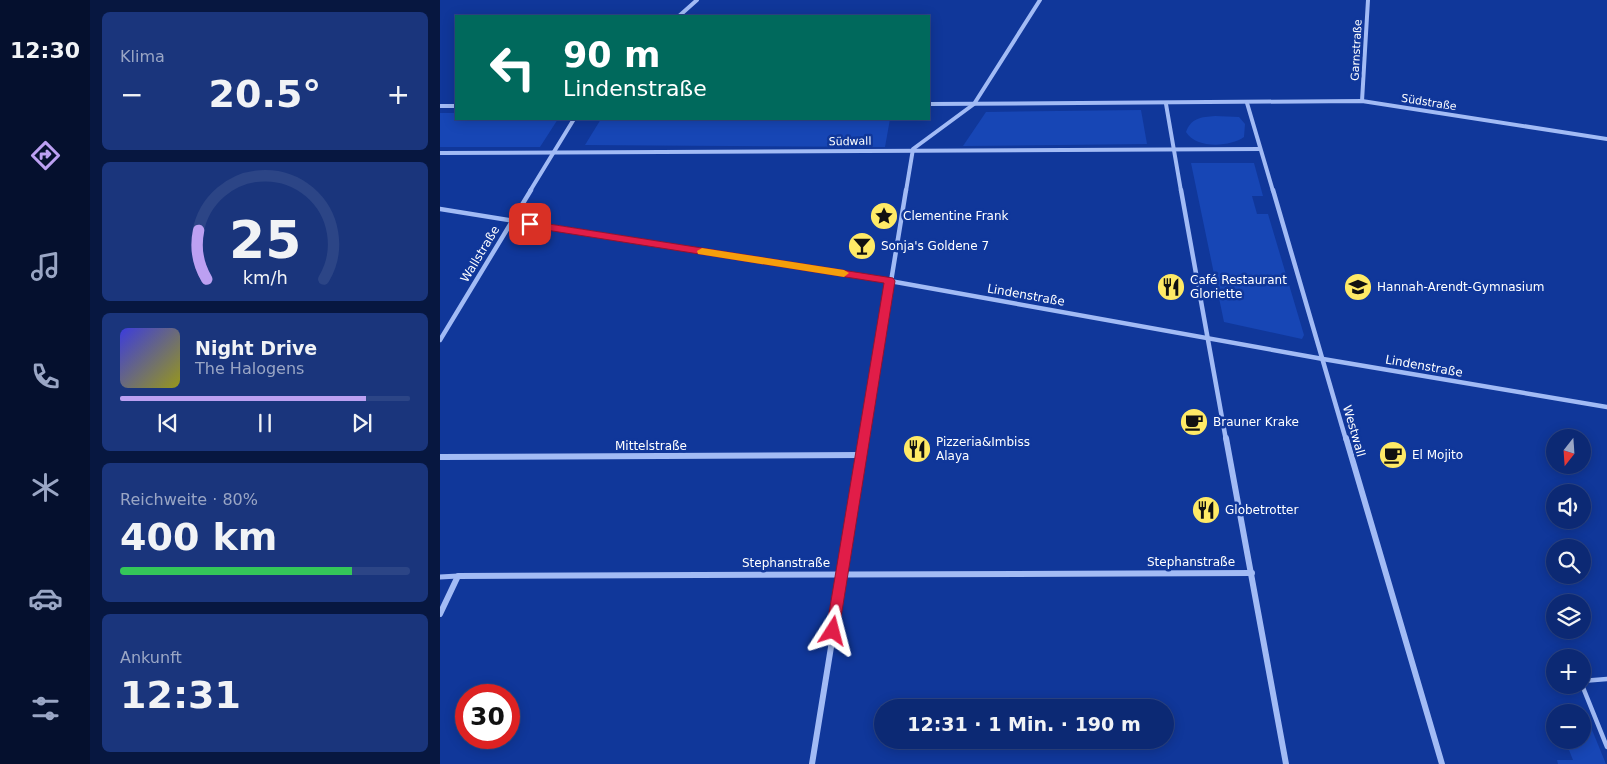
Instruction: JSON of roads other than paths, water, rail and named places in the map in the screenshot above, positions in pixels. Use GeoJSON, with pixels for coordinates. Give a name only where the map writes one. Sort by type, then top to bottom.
{"type":"FeatureCollection","features":[{"type":"Feature","properties":{"kind":"street"},"geometry":{"type":"LineString","coordinates":[[680,15],[698,0]]}},
{"type":"Feature","properties":{"kind":"street"},"geometry":{"type":"LineString","coordinates":[[812,764],[913,149],[974,104],[1040,0]]}},
{"type":"Feature","properties":{"kind":"street","name":"Garnstraße"},"geometry":{"type":"LineString","coordinates":[[1362,101],[1368,0]]}},
{"type":"Feature","properties":{"kind":"street","name":"Südstraße"},"geometry":{"type":"LineString","coordinates":[[1247,103],[1362,101],[1607,139]]}},
{"type":"Feature","properties":{"kind":"street"},"geometry":{"type":"LineString","coordinates":[[930,104],[1247,103]]}},
{"type":"Feature","properties":{"kind":"street","name":"Westwall"},"geometry":{"type":"LineString","coordinates":[[1247,103],[1442,764]]}},
{"type":"Feature","properties":{"kind":"street"},"geometry":{"type":"LineString","coordinates":[[1166,104],[1286,764]]}},
{"type":"Feature","properties":{"kind":"street"},"geometry":{"type":"LineString","coordinates":[[440,106],[455,106]]}},
{"type":"Feature","properties":{"kind":"street","name":"Wallstraße"},"geometry":{"type":"LineString","coordinates":[[440,340],[573,120]]}},
{"type":"Feature","properties":{"kind":"street","name":"Südwall"},"geometry":{"type":"LineString","coordinates":[[440,154],[913,149],[1260,149]]}},
{"type":"Feature","properties":{"kind":"street","name":"Lindenstraße"},"geometry":{"type":"LineString","coordinates":[[440,209],[890,281],[1323,359],[1607,407]]}},
{"type":"Feature","properties":{"kind":"street","name":"Mittelstraße"},"geometry":{"type":"LineString","coordinates":[[440,457],[862,455]]}},
{"type":"Feature","properties":{"kind":"street","name":"Stephanstraße"},"geometry":{"type":"LineString","coordinates":[[440,576],[1252,574]]}},
{"type":"Feature","properties":{"kind":"street"},"geometry":{"type":"LineString","coordinates":[[440,614],[458,576]]}},
{"type":"Feature","properties":{"kind":"lane"},"geometry":{"type":"LineString","coordinates":[[1591,682],[1607,679]]}},
{"type":"Feature","properties":{"kind":"lane"},"geometry":{"type":"LineString","coordinates":[[1586,694],[1607,747]]}},
{"type":"Feature","properties":{"kind":"place","name":"Clementine Frank"},"geometry":{"type":"Point","coordinates":[884,216]}},
{"type":"Feature","properties":{"kind":"place","name":"Sonja's Goldene 7"},"geometry":{"type":"Point","coordinates":[862,246]}},
{"type":"Feature","properties":{"kind":"place","name":"Café Restaurant Gloriette"},"geometry":{"type":"Point","coordinates":[1171,287]}},
{"type":"Feature","properties":{"kind":"place","name":"Hannah-Arendt-Gymnasium"},"geometry":{"type":"Point","coordinates":[1358,287]}},
{"type":"Feature","properties":{"kind":"place","name":"Brauner Krake"},"geometry":{"type":"Point","coordinates":[1194,422]}},
{"type":"Feature","properties":{"kind":"place","name":"Pizzeria&Imbiss Alaya"},"geometry":{"type":"Point","coordinates":[917,449]}},
{"type":"Feature","properties":{"kind":"place","name":"El Mojito"},"geometry":{"type":"Point","coordinates":[1393,455]}},
{"type":"Feature","properties":{"kind":"place","name":"Globetrotter"},"geometry":{"type":"Point","coordinates":[1206,510]}}]}
